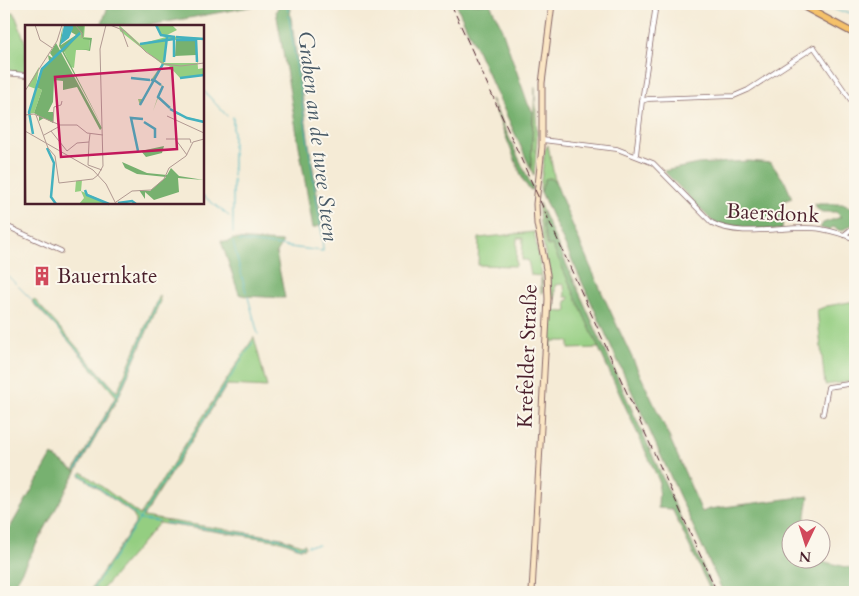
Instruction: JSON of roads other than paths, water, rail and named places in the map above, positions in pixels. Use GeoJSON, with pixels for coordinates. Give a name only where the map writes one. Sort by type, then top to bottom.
{"type":"FeatureCollection","features":[{"type":"Feature","properties":{"kind":"main road","name":"Krefelder Straße"},"geometry":{"type":"LineString","coordinates":[[532,592],[548,299],[547,274],[536,211],[542,140],[542,83],[552,4]]}},
{"type":"Feature","properties":{"kind":"main road"},"geometry":{"type":"LineString","coordinates":[[798,4],[855,34]]}},
{"type":"Feature","properties":{"kind":"street"},"geometry":{"type":"LineString","coordinates":[[636,155],[656,4]]}},
{"type":"Feature","properties":{"kind":"street"},"geometry":{"type":"LineString","coordinates":[[642,101],[648,99],[734,96],[748,90],[814,47],[855,106]]}},
{"type":"Feature","properties":{"kind":"street"},"geometry":{"type":"LineString","coordinates":[[4,73],[25,75]]}},
{"type":"Feature","properties":{"kind":"street","name":"Baersdonk"},"geometry":{"type":"LineString","coordinates":[[542,140],[617,149],[654,163],[712,223],[721,228],[745,230],[821,229],[855,239]]}},
{"type":"Feature","properties":{"kind":"street"},"geometry":{"type":"LineString","coordinates":[[4,226],[61,251]]}},
{"type":"Feature","properties":{"kind":"street","name":"Baersdonk"},"geometry":{"type":"LineString","coordinates":[[844,235],[855,226]]}},
{"type":"Feature","properties":{"kind":"street"},"geometry":{"type":"LineString","coordinates":[[823,414],[828,387],[855,383]]}},
{"type":"Feature","properties":{"kind":"waterway","name":"Graben an de twee Steen"},"geometry":{"type":"LineString","coordinates":[[239,241],[323,251],[287,4]]}},
{"type":"Feature","properties":{"kind":"waterway"},"geometry":{"type":"LineString","coordinates":[[821,4],[841,12],[855,13]]}},
{"type":"Feature","properties":{"kind":"waterway"},"geometry":{"type":"LineString","coordinates":[[204,91],[227,116]]}},
{"type":"Feature","properties":{"kind":"waterway"},"geometry":{"type":"LineString","coordinates":[[233,117],[233,176]]}},
{"type":"Feature","properties":{"kind":"waterway"},"geometry":{"type":"LineString","coordinates":[[233,179],[233,233]]}},
{"type":"Feature","properties":{"kind":"waterway"},"geometry":{"type":"LineString","coordinates":[[204,197],[229,216]]}},
{"type":"Feature","properties":{"kind":"waterway","name":"Graben an de twee Steen"},"geometry":{"type":"LineString","coordinates":[[233,242],[246,292]]}},
{"type":"Feature","properties":{"kind":"waterway"},"geometry":{"type":"LineString","coordinates":[[4,272],[31,299]]}},
{"type":"Feature","properties":{"kind":"waterway","name":"Graben an de twee Steen"},"geometry":{"type":"LineString","coordinates":[[248,297],[258,334]]}},
{"type":"Feature","properties":{"kind":"waterway"},"geometry":{"type":"LineString","coordinates":[[33,301],[118,395],[76,470]]}},
{"type":"Feature","properties":{"kind":"waterway"},"geometry":{"type":"LineString","coordinates":[[118,395],[158,301]]}},
{"type":"Feature","properties":{"kind":"waterway","name":"Graben an de twee Steen"},"geometry":{"type":"LineString","coordinates":[[139,520],[253,342]]}},
{"type":"Feature","properties":{"kind":"waterway"},"geometry":{"type":"LineString","coordinates":[[80,474],[137,516],[139,520],[91,592]]}},
{"type":"Feature","properties":{"kind":"waterway"},"geometry":{"type":"LineString","coordinates":[[140,520],[159,522]]}},
{"type":"Feature","properties":{"kind":"waterway"},"geometry":{"type":"LineString","coordinates":[[165,523],[281,539],[300,547],[304,546]]}},
{"type":"Feature","properties":{"kind":"waterway"},"geometry":{"type":"LineString","coordinates":[[308,546],[318,545]]}},
{"type":"Feature","properties":{"kind":"waterway"},"geometry":{"type":"LineString","coordinates":[[4,582],[12,588]]}},
{"type":"Feature","properties":{"kind":"railway"},"geometry":{"type":"LineString","coordinates":[[451,4],[717,592]]}},
{"type":"Feature","properties":{"kind":"place","name":"Bauernkate"},"geometry":{"type":"Point","coordinates":[42,276]}}]}
